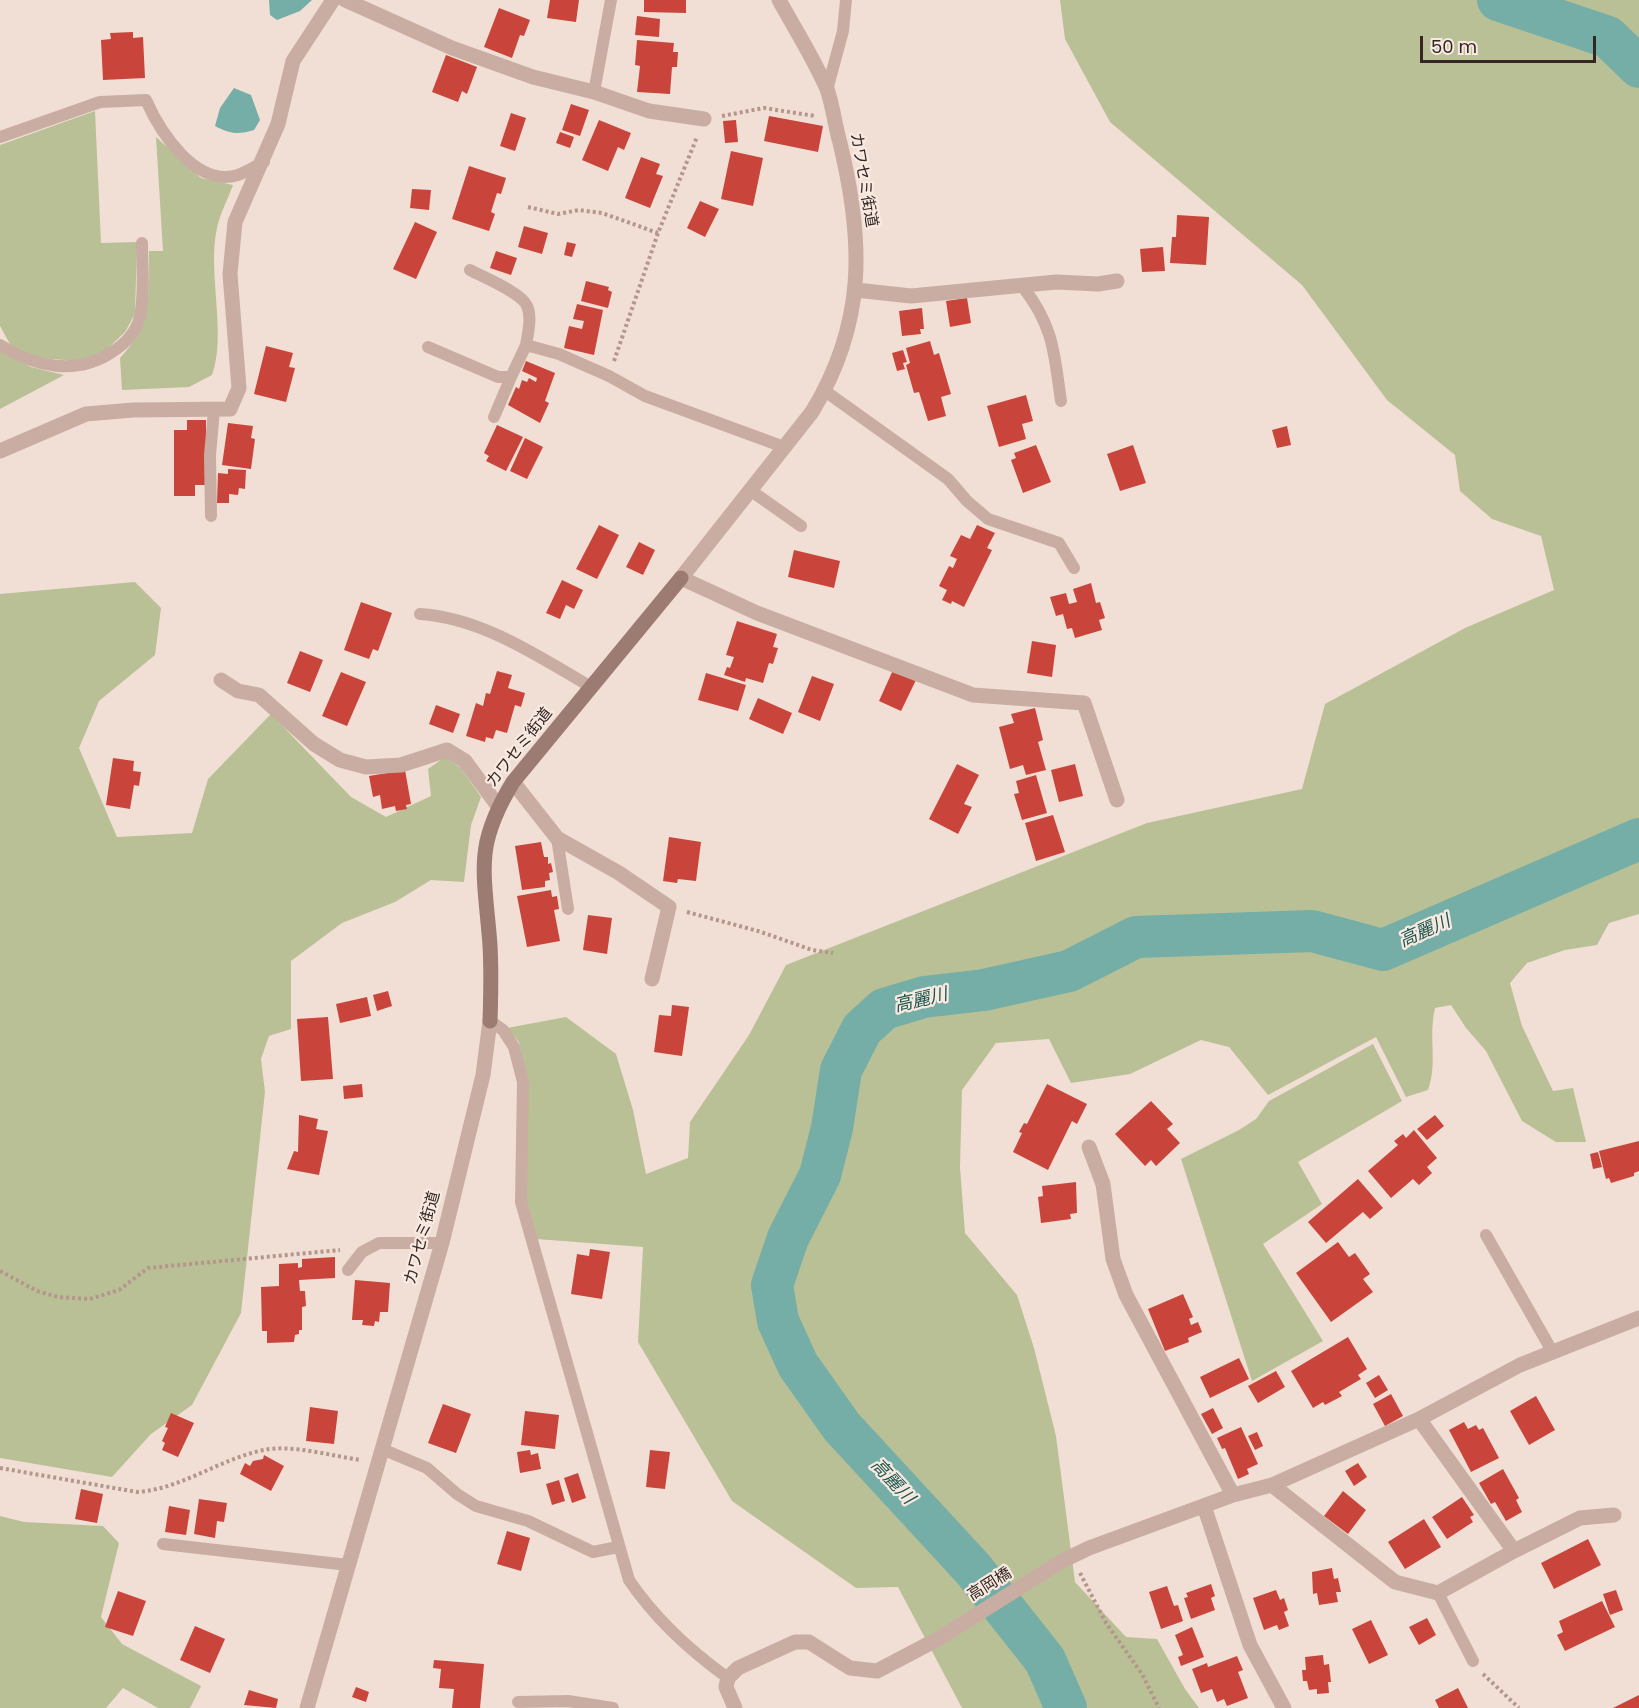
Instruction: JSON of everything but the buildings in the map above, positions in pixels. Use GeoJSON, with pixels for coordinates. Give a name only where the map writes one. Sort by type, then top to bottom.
{"type":"FeatureCollection","features":[{"type":"Feature","properties":{"kind":"street"},"geometry":{"type":"LineString","coordinates":[[0,451],[86,414],[133,410],[214,411],[230,409],[240,388],[230,274],[235,222],[264,162],[278,124],[293,61],[333,0]]}},
{"type":"Feature","properties":{"kind":"street"},"geometry":{"type":"LineString","coordinates":[[345,0],[452,48],[533,77],[594,92],[649,111],[704,119]]}},
{"type":"Feature","properties":{"kind":"street","name":"カワセミ街道"},"geometry":{"type":"LineString","coordinates":[[307,1708],[442,1243],[483,1075],[490,1021],[491,975],[483,886],[483,857],[489,830],[498,806],[513,782],[681,578],[784,447],[825,391],[847,337],[856,290],[853,209],[827,90],[779,0]]}},
{"type":"Feature","properties":{"kind":"street"},"geometry":{"type":"LineString","coordinates":[[856,290],[911,296],[1023,287],[1056,282],[1098,284],[1117,281]]}},
{"type":"Feature","properties":{"kind":"street"},"geometry":{"type":"LineString","coordinates":[[681,578],[757,613],[973,695],[1084,703],[1117,800]]}},
{"type":"Feature","properties":{"kind":"street"},"geometry":{"type":"LineString","coordinates":[[221,680],[238,691],[259,695],[314,744],[340,760],[366,767],[401,765],[447,750],[465,761],[498,806]]}},
{"type":"Feature","properties":{"kind":"street"},"geometry":{"type":"LineString","coordinates":[[513,782],[557,838],[619,873],[669,907],[652,979]]}},
{"type":"Feature","properties":{"kind":"street"},"geometry":{"type":"LineString","coordinates":[[1089,1147],[1103,1184],[1113,1259],[1126,1296],[1233,1495]]}},
{"type":"Feature","properties":{"kind":"street","name":"高岡橋"},"geometry":{"type":"LineString","coordinates":[[728,1678],[738,1668],[795,1642],[809,1642],[850,1668],[877,1671],[938,1640],[1066,1558],[1233,1495],[1272,1485],[1419,1419],[1520,1365],[1639,1318]]}},
{"type":"Feature","properties":{"kind":"street"},"geometry":{"type":"LineString","coordinates":[[1419,1419],[1514,1551]]}},
{"type":"Feature","properties":{"kind":"street"},"geometry":{"type":"LineString","coordinates":[[1272,1485],[1395,1582],[1438,1593],[1580,1518],[1614,1515]]}},
{"type":"Feature","properties":{"kind":"street"},"geometry":{"type":"LineString","coordinates":[[1204,1506],[1250,1645],[1284,1708]]}},
{"type":"Feature","properties":{"kind":"street"},"geometry":{"type":"LineString","coordinates":[[728,1678],[726,1687],[735,1708]]}},
{"type":"Feature","properties":{"kind":"lane"},"geometry":{"type":"LineString","coordinates":[[594,92],[611,0]]}},
{"type":"Feature","properties":{"kind":"lane"},"geometry":{"type":"LineString","coordinates":[[827,90],[843,31],[846,0]]}},
{"type":"Feature","properties":{"kind":"lane"},"geometry":{"type":"LineString","coordinates":[[0,138],[100,102],[146,100],[157,126],[167,139],[201,170],[220,175],[237,175],[264,162]]}},
{"type":"Feature","properties":{"kind":"lane"},"geometry":{"type":"LineString","coordinates":[[0,345],[33,362],[73,367],[100,360],[120,348],[133,333],[140,317],[142,243]]}},
{"type":"Feature","properties":{"kind":"lane"},"geometry":{"type":"LineString","coordinates":[[470,270],[520,297],[528,306],[529,322],[526,345],[494,417]]}},
{"type":"Feature","properties":{"kind":"lane"},"geometry":{"type":"LineString","coordinates":[[1023,287],[1041,311],[1052,340],[1061,401]]}},
{"type":"Feature","properties":{"kind":"lane"},"geometry":{"type":"LineString","coordinates":[[526,345],[559,354],[609,375],[645,396],[784,447]]}},
{"type":"Feature","properties":{"kind":"lane"},"geometry":{"type":"LineString","coordinates":[[428,347],[498,377],[511,377]]}},
{"type":"Feature","properties":{"kind":"lane"},"geometry":{"type":"LineString","coordinates":[[825,391],[948,479],[967,501],[988,519],[1059,543],[1074,568]]}},
{"type":"Feature","properties":{"kind":"lane"},"geometry":{"type":"LineString","coordinates":[[211,516],[210,455],[214,411]]}},
{"type":"Feature","properties":{"kind":"lane"},"geometry":{"type":"LineString","coordinates":[[750,490],[801,526]]}},
{"type":"Feature","properties":{"kind":"lane"},"geometry":{"type":"LineString","coordinates":[[420,614],[445,616],[493,633],[591,687]]}},
{"type":"Feature","properties":{"kind":"lane"},"geometry":{"type":"LineString","coordinates":[[557,838],[568,909]]}},
{"type":"Feature","properties":{"kind":"lane"},"geometry":{"type":"LineString","coordinates":[[490,1021],[503,1030],[514,1047],[523,1082],[521,1202],[629,1580],[648,1609],[695,1654],[728,1678]]}},
{"type":"Feature","properties":{"kind":"lane"},"geometry":{"type":"LineString","coordinates":[[1485,1235],[1552,1351]]}},
{"type":"Feature","properties":{"kind":"lane"},"geometry":{"type":"LineString","coordinates":[[348,1270],[362,1252],[379,1243],[442,1243]]}},
{"type":"Feature","properties":{"kind":"lane"},"geometry":{"type":"LineString","coordinates":[[380,1456],[427,1468],[457,1494],[476,1506],[528,1521],[593,1552],[618,1547]]}},
{"type":"Feature","properties":{"kind":"lane"},"geometry":{"type":"LineString","coordinates":[[163,1544],[348,1565]]}},
{"type":"Feature","properties":{"kind":"lane"},"geometry":{"type":"LineString","coordinates":[[1438,1593],[1473,1661]]}},
{"type":"Feature","properties":{"kind":"lane"},"geometry":{"type":"LineString","coordinates":[[518,1702],[568,1701],[613,1708]]}},
{"type":"Feature","properties":{"kind":"path"},"geometry":{"type":"LineString","coordinates":[[609,375],[658,233],[704,119],[765,108],[833,118]]}},
{"type":"Feature","properties":{"kind":"path"},"geometry":{"type":"LineString","coordinates":[[528,207],[558,214],[579,210],[602,213],[658,233]]}},
{"type":"Feature","properties":{"kind":"path"},"geometry":{"type":"LineString","coordinates":[[669,907],[758,931],[812,950],[833,953]]}},
{"type":"Feature","properties":{"kind":"path"},"geometry":{"type":"LineString","coordinates":[[0,1271],[37,1291],[58,1297],[90,1299],[119,1290],[148,1268],[343,1250],[362,1252]]}},
{"type":"Feature","properties":{"kind":"path"},"geometry":{"type":"LineString","coordinates":[[0,1468],[137,1492],[158,1491],[236,1458],[266,1449],[380,1456]]}},
{"type":"Feature","properties":{"kind":"path"},"geometry":{"type":"LineString","coordinates":[[1066,1558],[1106,1623],[1142,1674],[1159,1708]]}},
{"type":"Feature","properties":{"kind":"path"},"geometry":{"type":"LineString","coordinates":[[1473,1661],[1487,1679],[1519,1708]]}},
{"type":"Feature","properties":{"kind":"green space"},"geometry":{"type":"Polygon","coordinates":[[[1060,0],[1639,0],[1639,914],[1609,923],[1597,945],[1565,950],[1527,963],[1510,983],[1522,1026],[1553,1091],[1573,1088],[1586,1142],[1556,1142],[1522,1121],[1486,1051],[1466,1028],[1451,1005],[1435,1008],[1432,1030],[1432,1070],[1428,1090],[1406,1097],[1376,1037],[1268,1095],[1229,1047],[1201,1040],[1130,1074],[1071,1083],[1049,1039],[996,1043],[962,1090],[960,1167],[965,1233],[1017,1295],[1034,1348],[1056,1436],[1075,1582],[1126,1637],[1157,1639],[1185,1689],[1199,1708],[962,1708],[898,1587],[856,1588],[732,1501],[638,1342],[643,1247],[536,1239],[525,1202],[527,1081],[519,1042],[507,1028],[566,1017],[616,1054],[633,1110],[646,1174],[688,1158],[690,1122],[749,1035],[786,965],[1147,823],[1302,789],[1325,704],[1465,628],[1554,590],[1541,536],[1492,519],[1460,491],[1455,455],[1387,400],[1302,285],[1110,122],[1065,39],[1060,0]]]}},
{"type":"Feature","properties":{"kind":"green space"},"geometry":{"type":"Polygon","coordinates":[[[95,111],[101,243],[137,242],[135,314],[125,332],[103,353],[77,361],[40,358],[11,346],[0,326],[0,145],[95,111]]]}},
{"type":"Feature","properties":{"kind":"green space"},"geometry":{"type":"Polygon","coordinates":[[[156,137],[201,178],[233,185],[218,222],[215,245],[218,322],[216,359],[212,375],[189,387],[122,390],[120,358],[138,333],[147,308],[149,251],[163,251],[156,137]]]}},
{"type":"Feature","properties":{"kind":"green space"},"geometry":{"type":"Polygon","coordinates":[[[0,351],[31,367],[64,375],[0,409],[0,351]]]}},
{"type":"Feature","properties":{"kind":"green space"},"geometry":{"type":"Polygon","coordinates":[[[135,582],[161,608],[155,655],[99,701],[79,748],[117,837],[192,833],[208,779],[271,714],[351,797],[386,817],[431,796],[428,769],[445,757],[461,768],[481,797],[471,825],[464,882],[431,880],[395,902],[342,923],[291,961],[291,1029],[269,1036],[261,1059],[265,1092],[241,1313],[192,1405],[151,1434],[112,1477],[0,1458],[0,594],[135,582]]]}},
{"type":"Feature","properties":{"kind":"green space"},"geometry":{"type":"Polygon","coordinates":[[[1373,1044],[1402,1101],[1298,1162],[1322,1204],[1263,1244],[1323,1341],[1252,1381],[1181,1159],[1239,1130],[1256,1119],[1269,1101],[1373,1044]]]}},
{"type":"Feature","properties":{"kind":"green space"},"geometry":{"type":"Polygon","coordinates":[[[0,1516],[24,1522],[103,1526],[119,1543],[101,1617],[122,1644],[201,1686],[190,1708],[158,1708],[123,1688],[106,1708],[0,1708],[0,1516]]]}},
{"type":"Feature","properties":{"kind":"water"},"geometry":{"type":"Polygon","coordinates":[[[269,0],[312,0],[300,11],[277,20],[270,15],[269,0]]]}},
{"type":"Feature","properties":{"kind":"water"},"geometry":{"type":"Polygon","coordinates":[[[234,88],[251,95],[260,120],[254,130],[234,133],[215,126],[220,108],[234,88]]]}},
{"type":"Feature","properties":{"kind":"waterway","name":"高麗川"},"geometry":{"type":"LineString","coordinates":[[1498,0],[1608,37],[1639,67]]}},
{"type":"Feature","properties":{"kind":"waterway","name":"高麗川"},"geometry":{"type":"LineString","coordinates":[[1066,1708],[1045,1660],[973,1569],[842,1427],[798,1365],[778,1321],[772,1285],[788,1238],[820,1175],[832,1128],[841,1070],[862,1029],[884,1009],[924,997],[984,990],[1069,971],[1136,937],[1312,931],[1383,950],[1639,839]]}}]}
